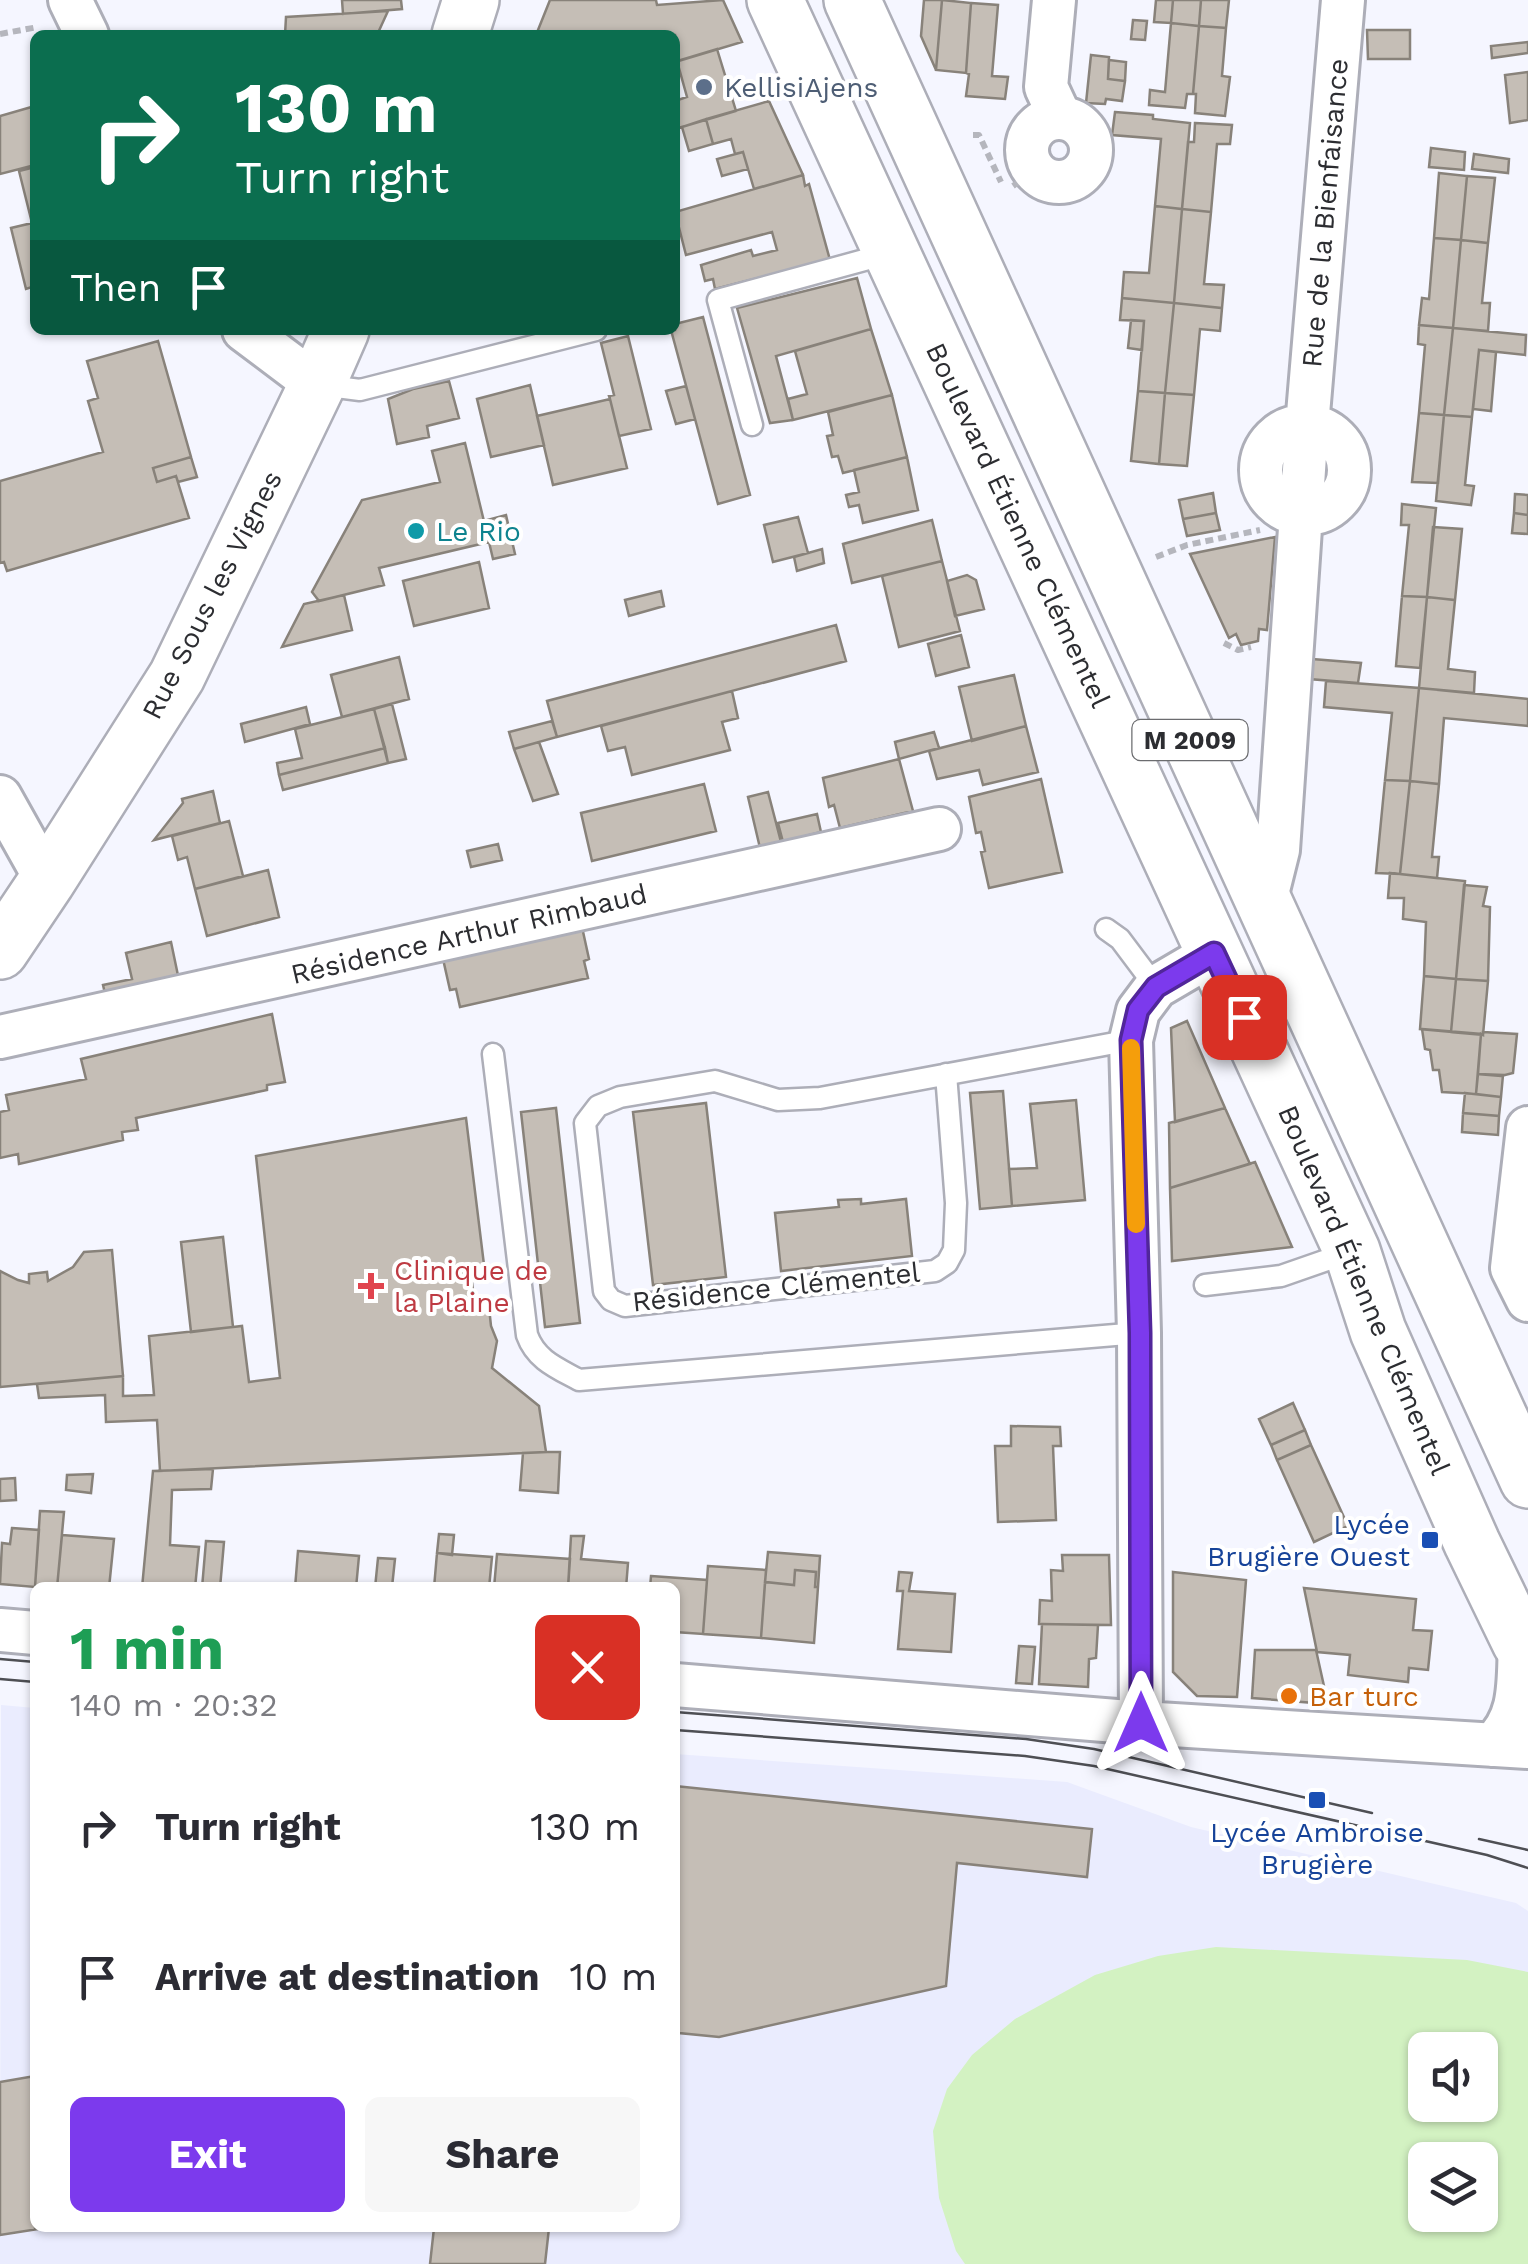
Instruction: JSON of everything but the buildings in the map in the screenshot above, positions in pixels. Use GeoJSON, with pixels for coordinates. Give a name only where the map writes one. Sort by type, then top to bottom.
{"type":"FeatureCollection","features":[{"type":"Feature","properties":{"kind":"main road"},"geometry":{"type":"LineString","coordinates":[[462,30],[472,0]]}},
{"type":"Feature","properties":{"kind":"main road","name":"Boulevard Étienne Clémentel"},"geometry":{"type":"LineString","coordinates":[[775,0],[1352,1251],[1378,1332],[1472,1544],[1524,1647]]}},
{"type":"Feature","properties":{"kind":"main road","name":"M 2009"},"geometry":{"type":"LineString","coordinates":[[852,0],[1528,1480]]}},
{"type":"Feature","properties":{"kind":"main road","name":"Rue Sous les Vignes"},"geometry":{"type":"LineString","coordinates":[[0,951],[177,676],[339,335]]}},
{"type":"Feature","properties":{"kind":"street"},"geometry":{"type":"LineString","coordinates":[[70,0],[85,30]]}},
{"type":"Feature","properties":{"kind":"street"},"geometry":{"type":"LineString","coordinates":[[1016,180],[1068,182],[1084,172],[1092,156],[1090,137],[1078,123],[1060,117],[1046,86],[1054,0]]}},
{"type":"Feature","properties":{"kind":"street","name":"Rue de la Bienfaisance"},"geometry":{"type":"LineString","coordinates":[[1265,902],[1278,850],[1307,426],[1343,0]]}},
{"type":"Feature","properties":{"kind":"street"},"geometry":{"type":"LineString","coordinates":[[251,335],[317,385]]}},
{"type":"Feature","properties":{"kind":"street"},"geometry":{"type":"LineString","coordinates":[[0,797],[47,881]]}},
{"type":"Feature","properties":{"kind":"street","name":"Résidence Arthur Rimbaud"},"geometry":{"type":"LineString","coordinates":[[0,1037],[938,829]]}},
{"type":"Feature","properties":{"kind":"street"},"geometry":{"type":"LineString","coordinates":[[1141,1723],[1140,1333],[1131,1040],[1138,1010],[1156,987],[1214,953]]}},
{"type":"Feature","properties":{"kind":"street"},"geometry":{"type":"LineString","coordinates":[[1528,1128],[1512,1268],[1528,1300]]}},
{"type":"Feature","properties":{"kind":"street"},"geometry":{"type":"LineString","coordinates":[[0,1630],[30,1632]]}},
{"type":"Feature","properties":{"kind":"street"},"geometry":{"type":"LineString","coordinates":[[1510,1746],[1504,1734],[1515,1712],[1524,1647]]}},
{"type":"Feature","properties":{"kind":"street"},"geometry":{"type":"LineString","coordinates":[[680,1685],[1141,1723],[1510,1746]]}},
{"type":"Feature","properties":{"kind":"lane"},"geometry":{"type":"LineString","coordinates":[[752,425],[718,300],[892,252]]}},
{"type":"Feature","properties":{"kind":"lane"},"geometry":{"type":"LineString","coordinates":[[317,385],[360,390],[576,335]]}},
{"type":"Feature","properties":{"kind":"lane"},"geometry":{"type":"LineString","coordinates":[[1106,929],[1120,939],[1156,987]]}},
{"type":"Feature","properties":{"kind":"lane","name":"Résidence Clémentel"},"geometry":{"type":"LineString","coordinates":[[946,1074],[955,1234],[954,1250],[947,1263],[935,1271],[626,1306],[604,1291],[585,1124],[598,1106],[620,1097],[715,1082],[778,1100],[820,1098],[946,1074],[1131,1040]]}},
{"type":"Feature","properties":{"kind":"lane"},"geometry":{"type":"LineString","coordinates":[[493,1054],[527,1335],[540,1358],[579,1380],[1140,1333]]}},
{"type":"Feature","properties":{"kind":"lane"},"geometry":{"type":"LineString","coordinates":[[1205,1285],[1282,1276],[1352,1251]]}},
{"type":"Feature","properties":{"kind":"path"},"geometry":{"type":"LineString","coordinates":[[973,135],[979,135],[1016,180]]}},
{"type":"Feature","properties":{"kind":"path"},"geometry":{"type":"LineString","coordinates":[[1113,574],[1187,545],[1302,518]]}},
{"type":"Feature","properties":{"kind":"path"},"geometry":{"type":"LineString","coordinates":[[1224,643],[1238,650],[1251,647]]}},
{"type":"Feature","properties":{"kind":"shaded area"},"geometry":{"type":"Polygon","coordinates":[[[1,1705],[30,1708],[30,2232],[680,2232],[680,1754],[1067,1782],[1191,1827],[1516,1903],[1528,1911],[1528,2264],[0,2264],[1,1705]]]}},
{"type":"Feature","properties":{"kind":"green space"},"geometry":{"type":"Polygon","coordinates":[[[1216,1947],[1467,1960],[1528,1972],[1528,2264],[965,2264],[956,2251],[939,2198],[933,2131],[947,2089],[972,2055],[1015,2019],[1095,1975],[1158,1956],[1216,1947]]]}},
{"type":"Feature","properties":{"kind":"tram line"},"geometry":{"type":"LineString","coordinates":[[0,1659],[30,1662]]}},
{"type":"Feature","properties":{"kind":"tram line"},"geometry":{"type":"LineString","coordinates":[[0,1679],[30,1682]]}},
{"type":"Feature","properties":{"kind":"tram line"},"geometry":{"type":"LineString","coordinates":[[680,1712],[1026,1739],[1094,1749],[1372,1813]]}},
{"type":"Feature","properties":{"kind":"tram line"},"geometry":{"type":"LineString","coordinates":[[680,1730],[1025,1756],[1094,1766],[1487,1855],[1528,1868]]}},
{"type":"Feature","properties":{"kind":"tram line"},"geometry":{"type":"LineString","coordinates":[[1479,1839],[1528,1850]]}},
{"type":"Feature","properties":{"kind":"slow traffic"},"geometry":{"type":"LineString","coordinates":[[1131,1048],[1136,1224]]}},
{"type":"Feature","properties":{"kind":"place","name":"KellisiAjens"},"geometry":{"type":"Point","coordinates":[704,87]}},
{"type":"Feature","properties":{"kind":"place","name":"Le Rio"},"geometry":{"type":"Point","coordinates":[416,531]}},
{"type":"Feature","properties":{"kind":"place","name":"Clinique de la Plaine"},"geometry":{"type":"Point","coordinates":[371,1286]}},
{"type":"Feature","properties":{"kind":"place","name":"Lycée Brugière Ouest"},"geometry":{"type":"Point","coordinates":[1430,1540]}},
{"type":"Feature","properties":{"kind":"place","name":"Bar turc"},"geometry":{"type":"Point","coordinates":[1289,1696]}},
{"type":"Feature","properties":{"kind":"place","name":"Lycée Ambroise Brugière"},"geometry":{"type":"Point","coordinates":[1317,1800]}},
{"type":"Feature","properties":{"kind":"route"},"geometry":{"type":"LineString","coordinates":[[1141,1723],[1140,1333],[1131,1040],[1138,1010],[1156,987],[1214,953],[1244,1017]]}}]}
